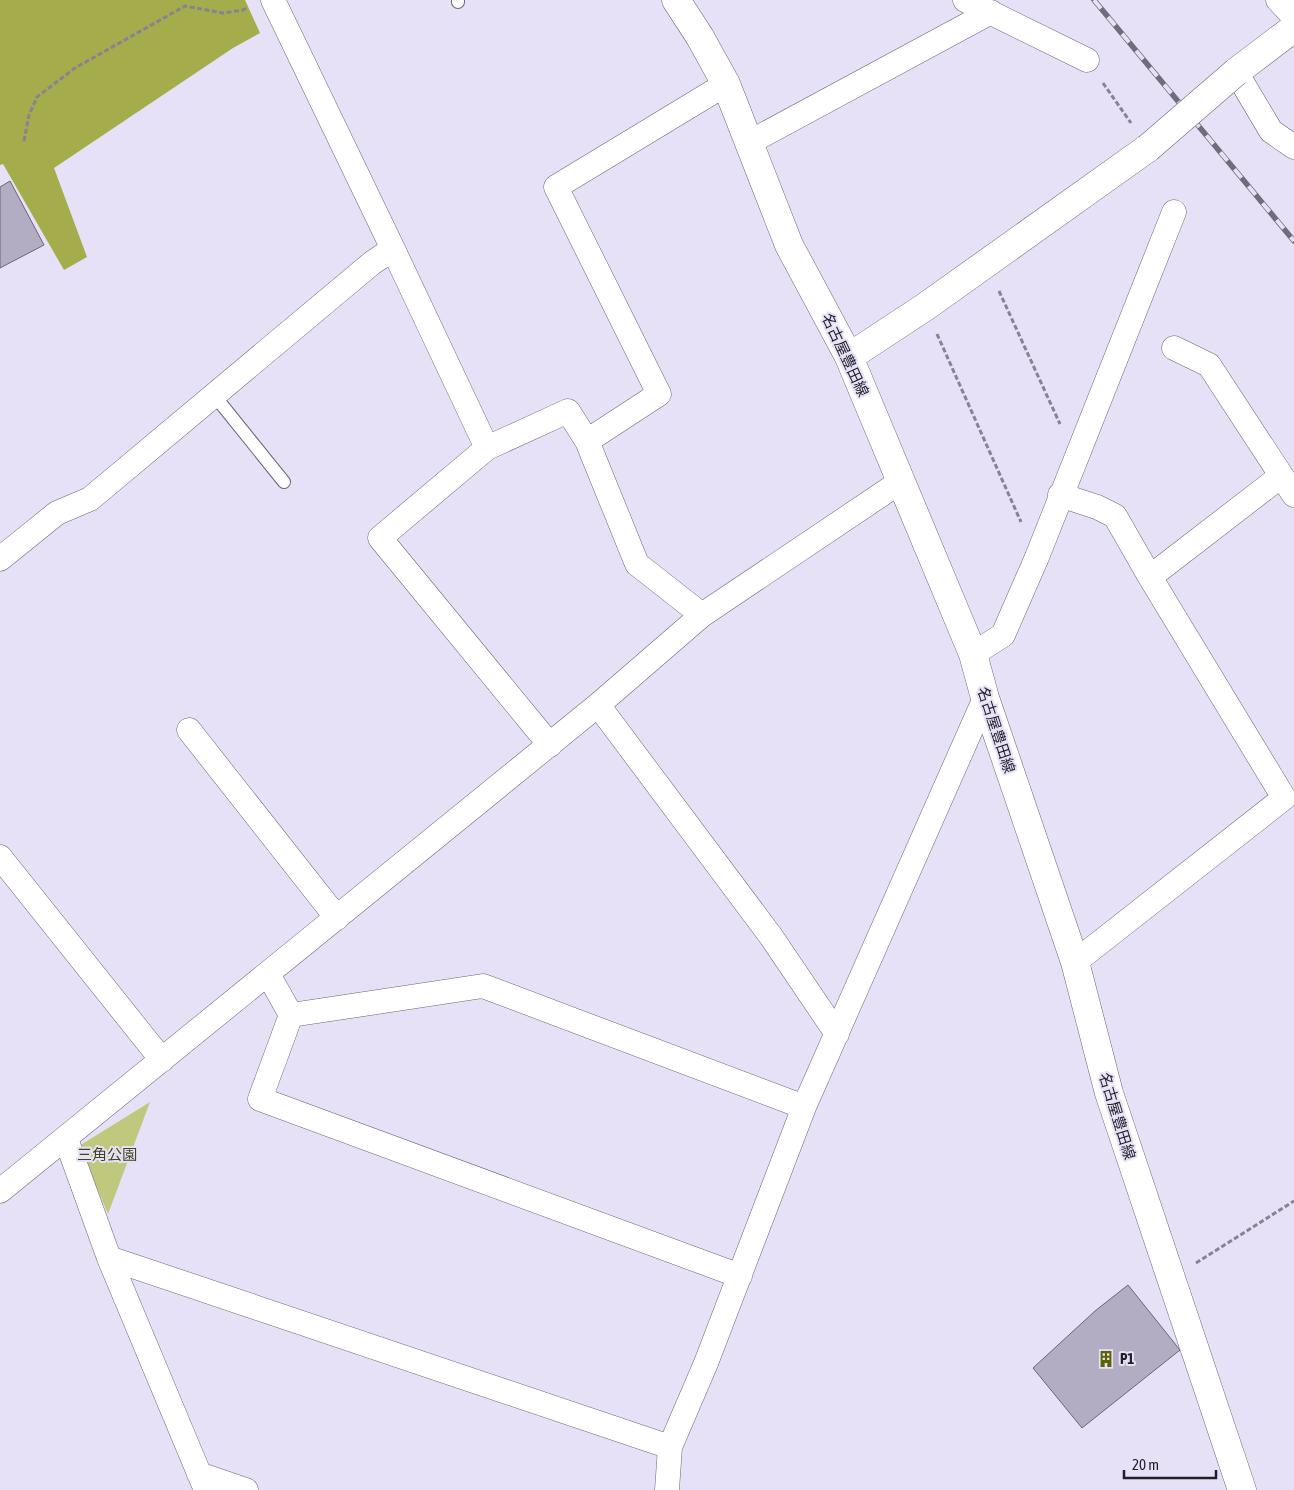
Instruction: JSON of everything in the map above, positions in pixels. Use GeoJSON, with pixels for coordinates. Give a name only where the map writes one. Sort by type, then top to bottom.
{"type":"FeatureCollection","features":[{"type":"Feature","properties":{"kind":"main road","name":"名古屋豊田線"},"geometry":{"type":"LineString","coordinates":[[676,0],[700,37],[726,84],[789,244],[849,357],[973,654],[985,698],[1075,962],[1109,1093],[1242,1490]]}},
{"type":"Feature","properties":{"kind":"main road"},"geometry":{"type":"LineString","coordinates":[[849,357],[987,264],[1148,148],[1236,72],[1294,28]]}},
{"type":"Feature","properties":{"kind":"street"},"geometry":{"type":"LineString","coordinates":[[273,0],[487,448]]}},
{"type":"Feature","properties":{"kind":"street"},"geometry":{"type":"LineString","coordinates":[[965,0],[1087,60]]}},
{"type":"Feature","properties":{"kind":"street"},"geometry":{"type":"LineString","coordinates":[[1278,0],[1294,17]]}},
{"type":"Feature","properties":{"kind":"street"},"geometry":{"type":"LineString","coordinates":[[750,142],[991,12]]}},
{"type":"Feature","properties":{"kind":"street"},"geometry":{"type":"LineString","coordinates":[[1236,72],[1271,131],[1294,147]]}},
{"type":"Feature","properties":{"kind":"street"},"geometry":{"type":"LineString","coordinates":[[587,441],[659,394],[556,186],[726,84]]}},
{"type":"Feature","properties":{"kind":"street"},"geometry":{"type":"LineString","coordinates":[[973,654],[1003,635],[1037,557],[1060,495],[1174,212]]}},
{"type":"Feature","properties":{"kind":"street"},"geometry":{"type":"LineString","coordinates":[[0,559],[57,513],[90,499],[372,263],[393,250]]}},
{"type":"Feature","properties":{"kind":"street"},"geometry":{"type":"LineString","coordinates":[[1174,348],[1209,365],[1294,495]]}},
{"type":"Feature","properties":{"kind":"street"},"geometry":{"type":"LineString","coordinates":[[550,745],[380,538],[487,448],[568,411],[587,441],[637,564],[702,615]]}},
{"type":"Feature","properties":{"kind":"street"},"geometry":{"type":"LineString","coordinates":[[1150,577],[1281,476]]}},
{"type":"Feature","properties":{"kind":"street"},"geometry":{"type":"LineString","coordinates":[[0,1191],[550,745],[702,615],[900,482]]}},
{"type":"Feature","properties":{"kind":"street"},"geometry":{"type":"LineString","coordinates":[[1060,495],[1097,507],[1116,516],[1150,577],[1289,794],[1075,962]]}},
{"type":"Feature","properties":{"kind":"street"},"geometry":{"type":"LineString","coordinates":[[667,1490],[670,1447],[706,1363],[804,1107],[985,698]]}},
{"type":"Feature","properties":{"kind":"street"},"geometry":{"type":"LineString","coordinates":[[598,705],[770,935],[837,1034]]}},
{"type":"Feature","properties":{"kind":"street"},"geometry":{"type":"LineString","coordinates":[[189,730],[337,918]]}},
{"type":"Feature","properties":{"kind":"street"},"geometry":{"type":"LineString","coordinates":[[0,857],[162,1060]]}},
{"type":"Feature","properties":{"kind":"street"},"geometry":{"type":"LineString","coordinates":[[268,974],[291,1015],[260,1100],[740,1276]]}},
{"type":"Feature","properties":{"kind":"street"},"geometry":{"type":"LineString","coordinates":[[291,1015],[483,986],[804,1107]]}},
{"type":"Feature","properties":{"kind":"street"},"geometry":{"type":"LineString","coordinates":[[66,1139],[109,1258],[202,1482],[246,1490]]}},
{"type":"Feature","properties":{"kind":"street"},"geometry":{"type":"LineString","coordinates":[[109,1258],[670,1447]]}},
{"type":"Feature","properties":{"kind":"lane"},"geometry":{"type":"LineString","coordinates":[[214,395],[284,482]]}},
{"type":"Feature","properties":{"kind":"path"},"geometry":{"type":"LineString","coordinates":[[24,141],[29,115],[37,97],[75,68],[185,6],[223,13],[250,7]]}},
{"type":"Feature","properties":{"kind":"path"},"geometry":{"type":"LineString","coordinates":[[1087,60],[1148,148]]}},
{"type":"Feature","properties":{"kind":"path"},"geometry":{"type":"LineString","coordinates":[[987,264],[1076,458]]}},
{"type":"Feature","properties":{"kind":"path"},"geometry":{"type":"LineString","coordinates":[[925,307],[1037,557]]}},
{"type":"Feature","properties":{"kind":"path"},"geometry":{"type":"LineString","coordinates":[[1170,1279],[1294,1201]]}},
{"type":"Feature","properties":{"kind":"green space"},"geometry":{"type":"Polygon","coordinates":[[[0,0],[245,0],[260,33],[233,48],[54,168],[87,257],[64,270],[3,164],[0,165],[0,0]]]}},
{"type":"Feature","properties":{"kind":"green space","name":"三角公園"},"geometry":{"type":"Polygon","coordinates":[[[150,1102],[108,1214],[79,1146],[150,1102]]]}},
{"type":"Feature","properties":{"kind":"building"},"geometry":{"type":"Polygon","coordinates":[[[10,181],[44,245],[0,268],[0,187],[10,181]]]}},
{"type":"Feature","properties":{"kind":"building","name":"P1"},"geometry":{"type":"Polygon","coordinates":[[[1128,1285],[1180,1350],[1082,1428],[1033,1368],[1095,1311],[1128,1285]]]}},
{"type":"Feature","properties":{"kind":"railway"},"geometry":{"type":"LineString","coordinates":[[1094,0],[1294,241]]}},
{"type":"Feature","properties":{"kind":"place","name":"P1"},"geometry":{"type":"Point","coordinates":[1106,1359]}}]}
